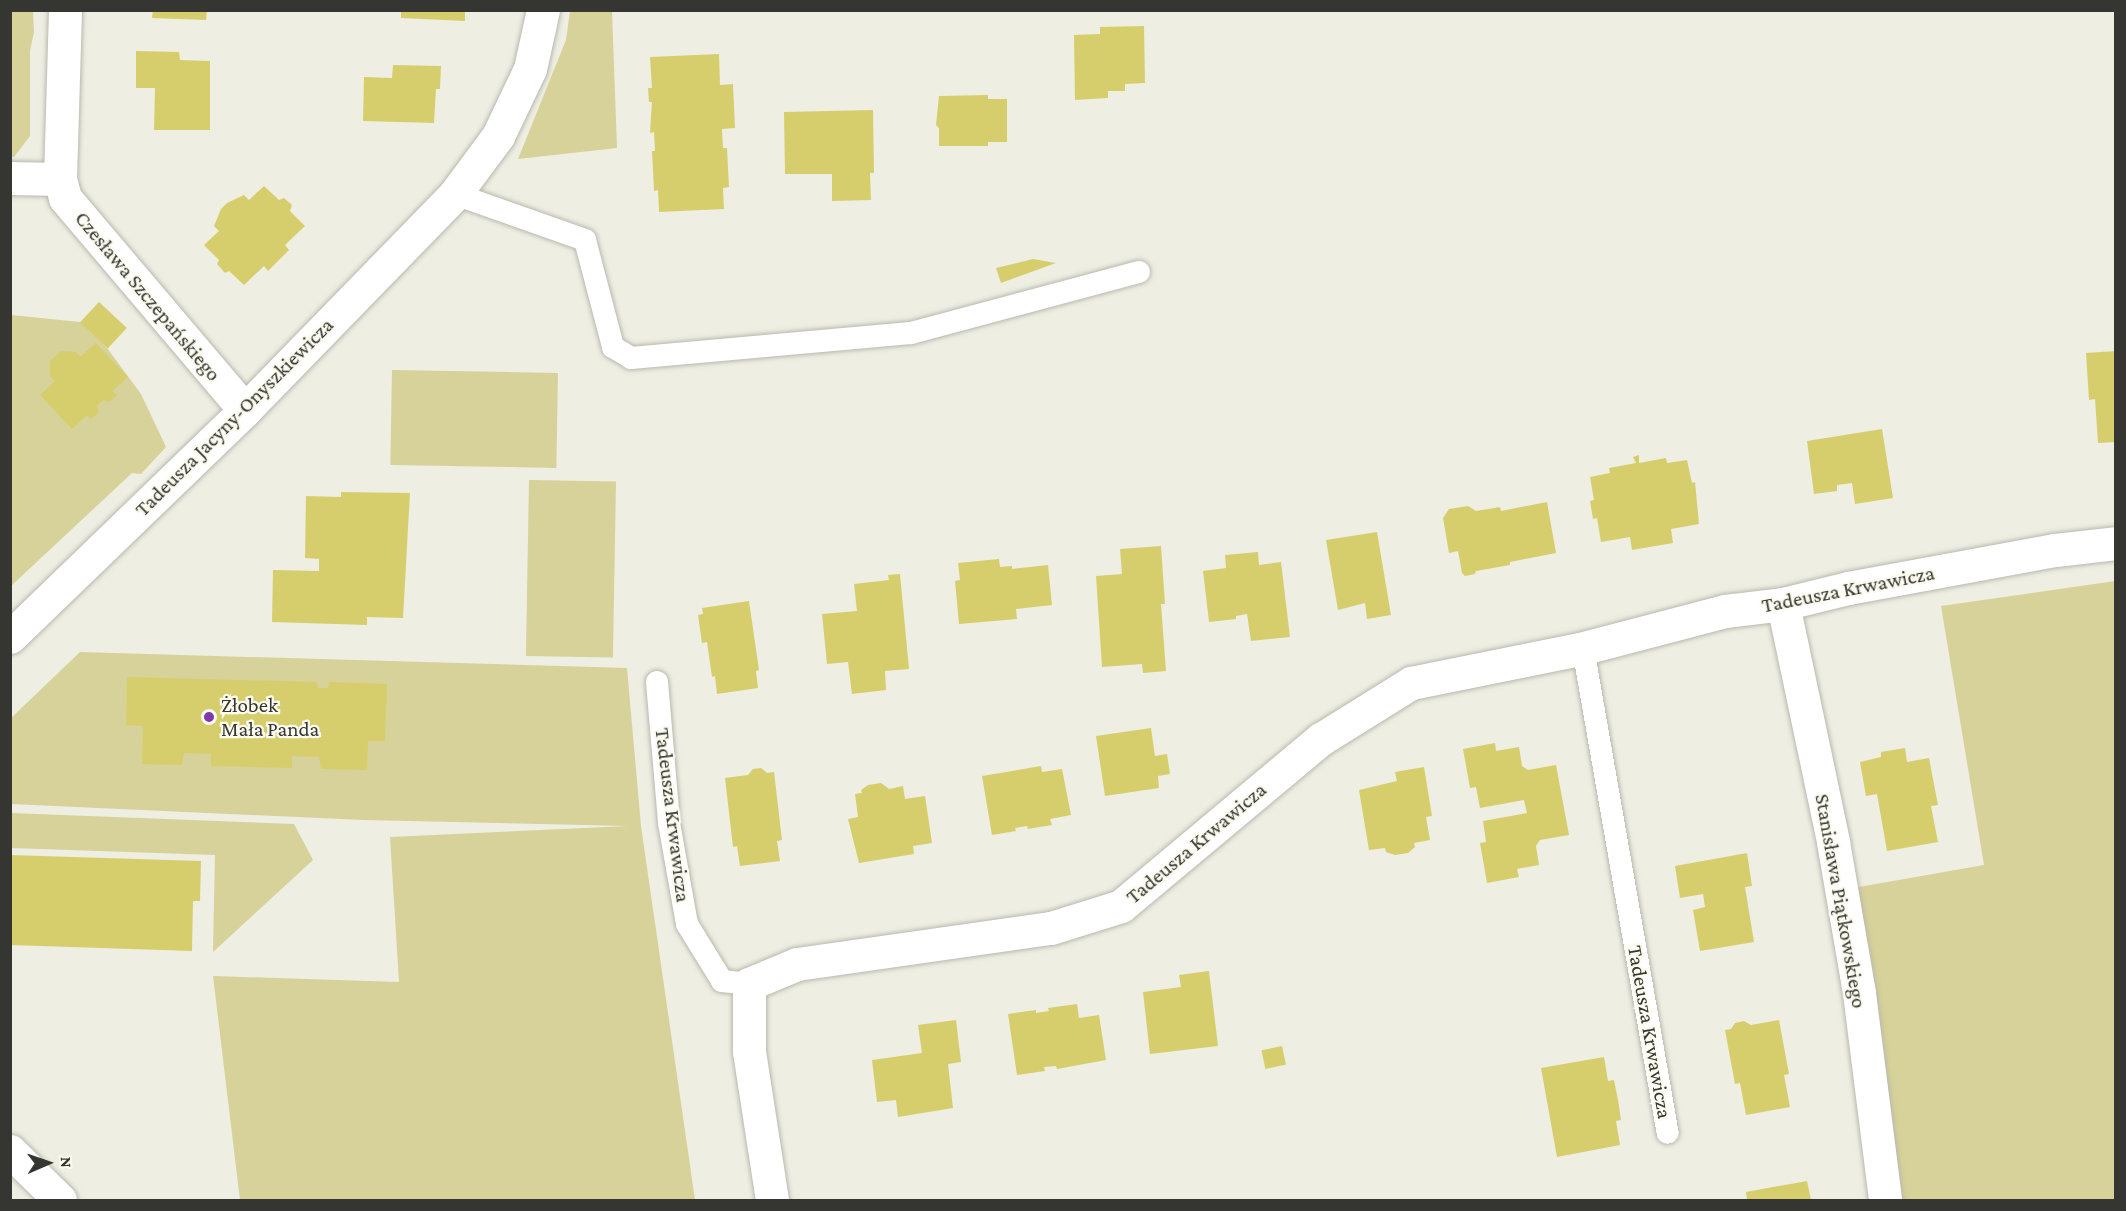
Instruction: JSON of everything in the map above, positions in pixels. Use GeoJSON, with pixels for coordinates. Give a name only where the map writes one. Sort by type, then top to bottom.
{"type":"FeatureCollection","features":[{"type":"Feature","properties":{"kind":"street","name":"Czesława Szczepańskiego"},"geometry":{"type":"LineString","coordinates":[[65,10],[60,178],[65,198],[245,410]]}},
{"type":"Feature","properties":{"kind":"street","name":"Tadeusza Jacyny-Onyszkiewicza"},"geometry":{"type":"LineString","coordinates":[[10,637],[245,410],[455,194],[498,136],[530,69],[543,10]]}},
{"type":"Feature","properties":{"kind":"street"},"geometry":{"type":"LineString","coordinates":[[10,178],[60,178]]}},
{"type":"Feature","properties":{"kind":"street","name":"Tadeusza Krwawicza"},"geometry":{"type":"LineString","coordinates":[[749,984],[797,964],[1051,928],[1121,906],[1321,739],[1411,684],[1583,648],[1725,611],[1783,604],[1848,588],[2009,558],[2115,543]]}},
{"type":"Feature","properties":{"kind":"street","name":"Stanisława Piątkowskiego"},"geometry":{"type":"LineString","coordinates":[[1783,604],[1833,842],[1859,993],[1885,1200]]}},
{"type":"Feature","properties":{"kind":"street"},"geometry":{"type":"LineString","coordinates":[[749,984],[749,1051],[772,1200]]}},
{"type":"Feature","properties":{"kind":"street"},"geometry":{"type":"LineString","coordinates":[[10,1151],[60,1200]]}},
{"type":"Feature","properties":{"kind":"lane"},"geometry":{"type":"LineString","coordinates":[[455,194],[585,240],[613,347],[631,358],[908,333],[1139,272]]}},
{"type":"Feature","properties":{"kind":"lane","name":"Tadeusza Krwawicza"},"geometry":{"type":"LineString","coordinates":[[1583,648],[1668,1133]]}},
{"type":"Feature","properties":{"kind":"lane","name":"Tadeusza Krwawicza"},"geometry":{"type":"LineString","coordinates":[[657,682],[669,823],[687,924],[722,981],[749,984]]}},
{"type":"Feature","properties":{"kind":"shaded area"},"geometry":{"type":"Polygon","coordinates":[[[10,11],[33,11],[34,32],[30,51],[30,136],[14,157],[11,157],[10,11]]]}},
{"type":"Feature","properties":{"kind":"shaded area"},"geometry":{"type":"Polygon","coordinates":[[[570,11],[612,11],[617,148],[518,159],[566,40],[570,11]]]}},
{"type":"Feature","properties":{"kind":"shaded area"},"geometry":{"type":"Polygon","coordinates":[[[11,315],[80,322],[107,348],[141,394],[166,447],[141,474],[132,473],[11,586],[11,315]]]}},
{"type":"Feature","properties":{"kind":"shaded area"},"geometry":{"type":"Polygon","coordinates":[[[392,370],[558,373],[556,468],[390,465],[392,370]]]}},
{"type":"Feature","properties":{"kind":"shaded area"},"geometry":{"type":"Polygon","coordinates":[[[529,480],[616,482],[613,657],[526,656],[529,480]]]}},
{"type":"Feature","properties":{"kind":"shaded area"},"geometry":{"type":"Polygon","coordinates":[[[2115,581],[2115,1200],[1902,1200],[1853,888],[1984,865],[1941,606],[2115,581]]]}},
{"type":"Feature","properties":{"kind":"shaded area"},"geometry":{"type":"Polygon","coordinates":[[[80,652],[627,668],[641,826],[695,1200],[240,1200],[213,976],[399,982],[390,837],[628,826],[363,820],[11,804],[11,718],[80,652]]]}},
{"type":"Feature","properties":{"kind":"shaded area"},"geometry":{"type":"Polygon","coordinates":[[[11,813],[294,824],[313,860],[213,952],[215,855],[11,848],[11,813]]]}},
{"type":"Feature","properties":{"kind":"building"},"geometry":{"type":"Polygon","coordinates":[[[153,10],[207,10],[206,20],[152,18],[153,10]]]}},
{"type":"Feature","properties":{"kind":"building"},"geometry":{"type":"Polygon","coordinates":[[[401,10],[465,10],[465,21],[401,18],[401,10]]]}},
{"type":"Feature","properties":{"kind":"building"},"geometry":{"type":"Polygon","coordinates":[[[1144,26],[1145,83],[1125,84],[1125,91],[1108,91],[1108,98],[1075,100],[1074,35],[1100,34],[1100,27],[1144,26]]]}},
{"type":"Feature","properties":{"kind":"building"},"geometry":{"type":"Polygon","coordinates":[[[136,51],[179,52],[180,60],[210,61],[210,130],[154,130],[155,88],[136,88],[136,51]]]}},
{"type":"Feature","properties":{"kind":"building"},"geometry":{"type":"Polygon","coordinates":[[[719,54],[720,85],[733,84],[735,128],[722,129],[723,148],[727,148],[729,187],[723,188],[724,209],[659,212],[658,190],[654,191],[652,151],[655,151],[654,132],[650,133],[652,102],[649,102],[648,88],[652,88],[650,57],[719,54]]]}},
{"type":"Feature","properties":{"kind":"building"},"geometry":{"type":"Polygon","coordinates":[[[393,65],[441,66],[440,89],[436,89],[434,123],[363,121],[364,77],[392,78],[393,65]]]}},
{"type":"Feature","properties":{"kind":"building"},"geometry":{"type":"Polygon","coordinates":[[[988,95],[988,99],[1007,99],[1007,142],[988,142],[988,146],[939,146],[939,128],[936,125],[939,96],[988,95]]]}},
{"type":"Feature","properties":{"kind":"building"},"geometry":{"type":"Polygon","coordinates":[[[873,110],[874,173],[870,173],[871,200],[832,201],[832,174],[785,174],[784,112],[873,110]]]}},
{"type":"Feature","properties":{"kind":"building"},"geometry":{"type":"Polygon","coordinates":[[[264,186],[279,200],[284,198],[292,205],[290,211],[305,226],[285,245],[289,250],[268,271],[264,266],[244,285],[229,271],[225,273],[217,264],[219,260],[204,245],[219,231],[214,226],[221,209],[227,203],[244,195],[249,200],[264,186]]]}},
{"type":"Feature","properties":{"kind":"building"},"geometry":{"type":"Polygon","coordinates":[[[1033,259],[1056,263],[1001,283],[996,268],[1033,259]]]}},
{"type":"Feature","properties":{"kind":"building"},"geometry":{"type":"Polygon","coordinates":[[[99,302],[127,328],[108,348],[80,322],[99,302]]]}},
{"type":"Feature","properties":{"kind":"building"},"geometry":{"type":"Polygon","coordinates":[[[96,343],[128,377],[112,391],[117,395],[109,402],[103,400],[97,406],[99,412],[91,419],[87,415],[72,429],[40,395],[55,381],[50,376],[50,361],[61,351],[76,352],[80,357],[96,343]]]}},
{"type":"Feature","properties":{"kind":"building"},"geometry":{"type":"Polygon","coordinates":[[[2116,351],[2116,442],[2098,443],[2095,399],[2089,400],[2086,353],[2116,351]]]}},
{"type":"Feature","properties":{"kind":"building"},"geometry":{"type":"Polygon","coordinates":[[[1882,429],[1893,498],[1855,504],[1852,483],[1837,485],[1837,491],[1814,494],[1807,441],[1882,429]]]}},
{"type":"Feature","properties":{"kind":"building"},"geometry":{"type":"Polygon","coordinates":[[[1639,455],[1639,463],[1666,458],[1667,463],[1687,460],[1692,483],[1695,482],[1699,524],[1671,529],[1673,543],[1632,550],[1630,537],[1601,542],[1597,518],[1593,519],[1590,501],[1594,500],[1590,477],[1610,473],[1609,468],[1636,463],[1633,457],[1639,455]]]}},
{"type":"Feature","properties":{"kind":"building"},"geometry":{"type":"Polygon","coordinates":[[[341,492],[410,493],[403,618],[367,617],[367,625],[272,622],[273,570],[319,571],[319,559],[305,558],[306,496],[341,497],[341,492]]]}},
{"type":"Feature","properties":{"kind":"building"},"geometry":{"type":"Polygon","coordinates":[[[1547,502],[1556,553],[1510,562],[1510,565],[1476,571],[1475,574],[1465,576],[1462,573],[1458,551],[1449,553],[1443,518],[1449,509],[1468,506],[1476,511],[1500,507],[1501,511],[1547,502]]]}},
{"type":"Feature","properties":{"kind":"building"},"geometry":{"type":"Polygon","coordinates":[[[1377,532],[1391,615],[1367,619],[1365,603],[1338,610],[1326,540],[1377,532]]]}},
{"type":"Feature","properties":{"kind":"building"},"geometry":{"type":"Polygon","coordinates":[[[1161,546],[1165,604],[1161,604],[1166,671],[1143,673],[1142,664],[1102,667],[1096,576],[1122,574],[1120,549],[1161,546]]]}},
{"type":"Feature","properties":{"kind":"building"},"geometry":{"type":"Polygon","coordinates":[[[1258,552],[1259,565],[1281,562],[1290,637],[1251,641],[1247,614],[1236,616],[1236,619],[1209,622],[1203,571],[1226,568],[1225,555],[1258,552]]]}},
{"type":"Feature","properties":{"kind":"building"},"geometry":{"type":"Polygon","coordinates":[[[999,559],[1000,567],[1012,566],[1012,569],[1048,565],[1052,605],[1016,609],[1017,619],[959,624],[955,581],[960,580],[958,563],[999,559]]]}},
{"type":"Feature","properties":{"kind":"building"},"geometry":{"type":"Polygon","coordinates":[[[900,574],[909,669],[885,671],[886,690],[852,694],[848,662],[827,664],[822,614],[857,611],[854,584],[889,580],[888,575],[900,574]]]}},
{"type":"Feature","properties":{"kind":"building"},"geometry":{"type":"Polygon","coordinates":[[[749,601],[759,670],[756,671],[758,688],[717,694],[707,642],[702,643],[698,615],[703,614],[702,608],[749,601]]]}},
{"type":"Feature","properties":{"kind":"building"},"geometry":{"type":"Polygon","coordinates":[[[127,677],[317,682],[318,688],[328,688],[329,682],[387,684],[385,741],[368,741],[367,770],[321,769],[319,757],[292,756],[292,768],[211,766],[211,754],[184,753],[182,765],[142,764],[143,726],[126,725],[127,677]]]}},
{"type":"Feature","properties":{"kind":"building"},"geometry":{"type":"Polygon","coordinates":[[[1151,728],[1155,756],[1167,754],[1170,774],[1158,776],[1159,788],[1105,796],[1096,736],[1151,728]]]}},
{"type":"Feature","properties":{"kind":"building"},"geometry":{"type":"Polygon","coordinates":[[[1495,743],[1496,751],[1519,747],[1522,766],[1528,770],[1556,765],[1569,835],[1540,840],[1536,846],[1539,865],[1517,869],[1519,877],[1487,883],[1480,843],[1486,842],[1483,821],[1527,813],[1524,800],[1480,808],[1476,787],[1470,788],[1463,749],[1495,743]]]}},
{"type":"Feature","properties":{"kind":"building"},"geometry":{"type":"Polygon","coordinates":[[[1905,748],[1907,762],[1929,758],[1938,805],[1931,806],[1938,842],[1887,851],[1877,794],[1866,796],[1860,762],[1881,757],[1881,752],[1905,748]]]}},
{"type":"Feature","properties":{"kind":"building"},"geometry":{"type":"Polygon","coordinates":[[[1041,766],[1042,772],[1062,769],[1071,815],[1050,819],[1052,825],[1028,829],[1027,826],[1015,828],[1016,831],[992,835],[982,776],[1041,766]]]}},
{"type":"Feature","properties":{"kind":"building"},"geometry":{"type":"Polygon","coordinates":[[[1424,767],[1432,816],[1426,817],[1430,840],[1414,843],[1415,847],[1408,853],[1395,855],[1386,852],[1385,848],[1369,850],[1359,790],[1397,781],[1395,772],[1424,767]]]}},
{"type":"Feature","properties":{"kind":"building"},"geometry":{"type":"Polygon","coordinates":[[[761,768],[767,773],[774,772],[782,840],[777,841],[780,861],[740,866],[737,846],[733,847],[725,778],[748,775],[753,769],[761,768]]]}},
{"type":"Feature","properties":{"kind":"building"},"geometry":{"type":"Polygon","coordinates":[[[881,783],[889,789],[903,786],[905,799],[925,796],[932,843],[913,846],[914,854],[859,863],[848,819],[858,817],[855,794],[862,793],[861,790],[868,785],[881,783]]]}},
{"type":"Feature","properties":{"kind":"building"},"geometry":{"type":"Polygon","coordinates":[[[1747,853],[1752,886],[1745,887],[1754,942],[1700,951],[1693,910],[1705,907],[1703,894],[1680,898],[1675,866],[1747,853]]]}},
{"type":"Feature","properties":{"kind":"building"},"geometry":{"type":"Polygon","coordinates":[[[10,855],[201,861],[200,901],[193,901],[192,951],[10,945],[10,855]]]}},
{"type":"Feature","properties":{"kind":"building"},"geometry":{"type":"Polygon","coordinates":[[[1209,971],[1218,1046],[1150,1054],[1143,992],[1181,987],[1179,975],[1209,971]]]}},
{"type":"Feature","properties":{"kind":"building"},"geometry":{"type":"Polygon","coordinates":[[[1077,1004],[1079,1018],[1099,1015],[1106,1060],[1057,1069],[1056,1066],[1044,1067],[1045,1071],[1017,1075],[1008,1014],[1036,1010],[1036,1013],[1049,1011],[1048,1008],[1077,1004]]]}},
{"type":"Feature","properties":{"kind":"building"},"geometry":{"type":"Polygon","coordinates":[[[956,1020],[961,1062],[948,1064],[953,1108],[898,1117],[896,1100],[877,1102],[872,1060],[922,1053],[918,1025],[956,1020]]]}},
{"type":"Feature","properties":{"kind":"building"},"geometry":{"type":"Polygon","coordinates":[[[1779,1020],[1789,1074],[1784,1075],[1790,1107],[1746,1115],[1740,1083],[1735,1084],[1725,1030],[1731,1029],[1735,1023],[1744,1021],[1751,1025],[1779,1020]]]}},
{"type":"Feature","properties":{"kind":"building"},"geometry":{"type":"Polygon","coordinates":[[[1282,1046],[1286,1065],[1265,1069],[1261,1050],[1282,1046]]]}},
{"type":"Feature","properties":{"kind":"building"},"geometry":{"type":"Polygon","coordinates":[[[1604,1057],[1608,1081],[1614,1080],[1618,1100],[1621,1120],[1616,1121],[1620,1145],[1557,1157],[1541,1068],[1604,1057]]]}},
{"type":"Feature","properties":{"kind":"building"},"geometry":{"type":"Polygon","coordinates":[[[1807,1181],[1811,1200],[1747,1200],[1746,1192],[1807,1181]]]}},
{"type":"Feature","properties":{"kind":"place","name":"Żłobek Mała Panda"},"geometry":{"type":"Point","coordinates":[209,717]}}]}
